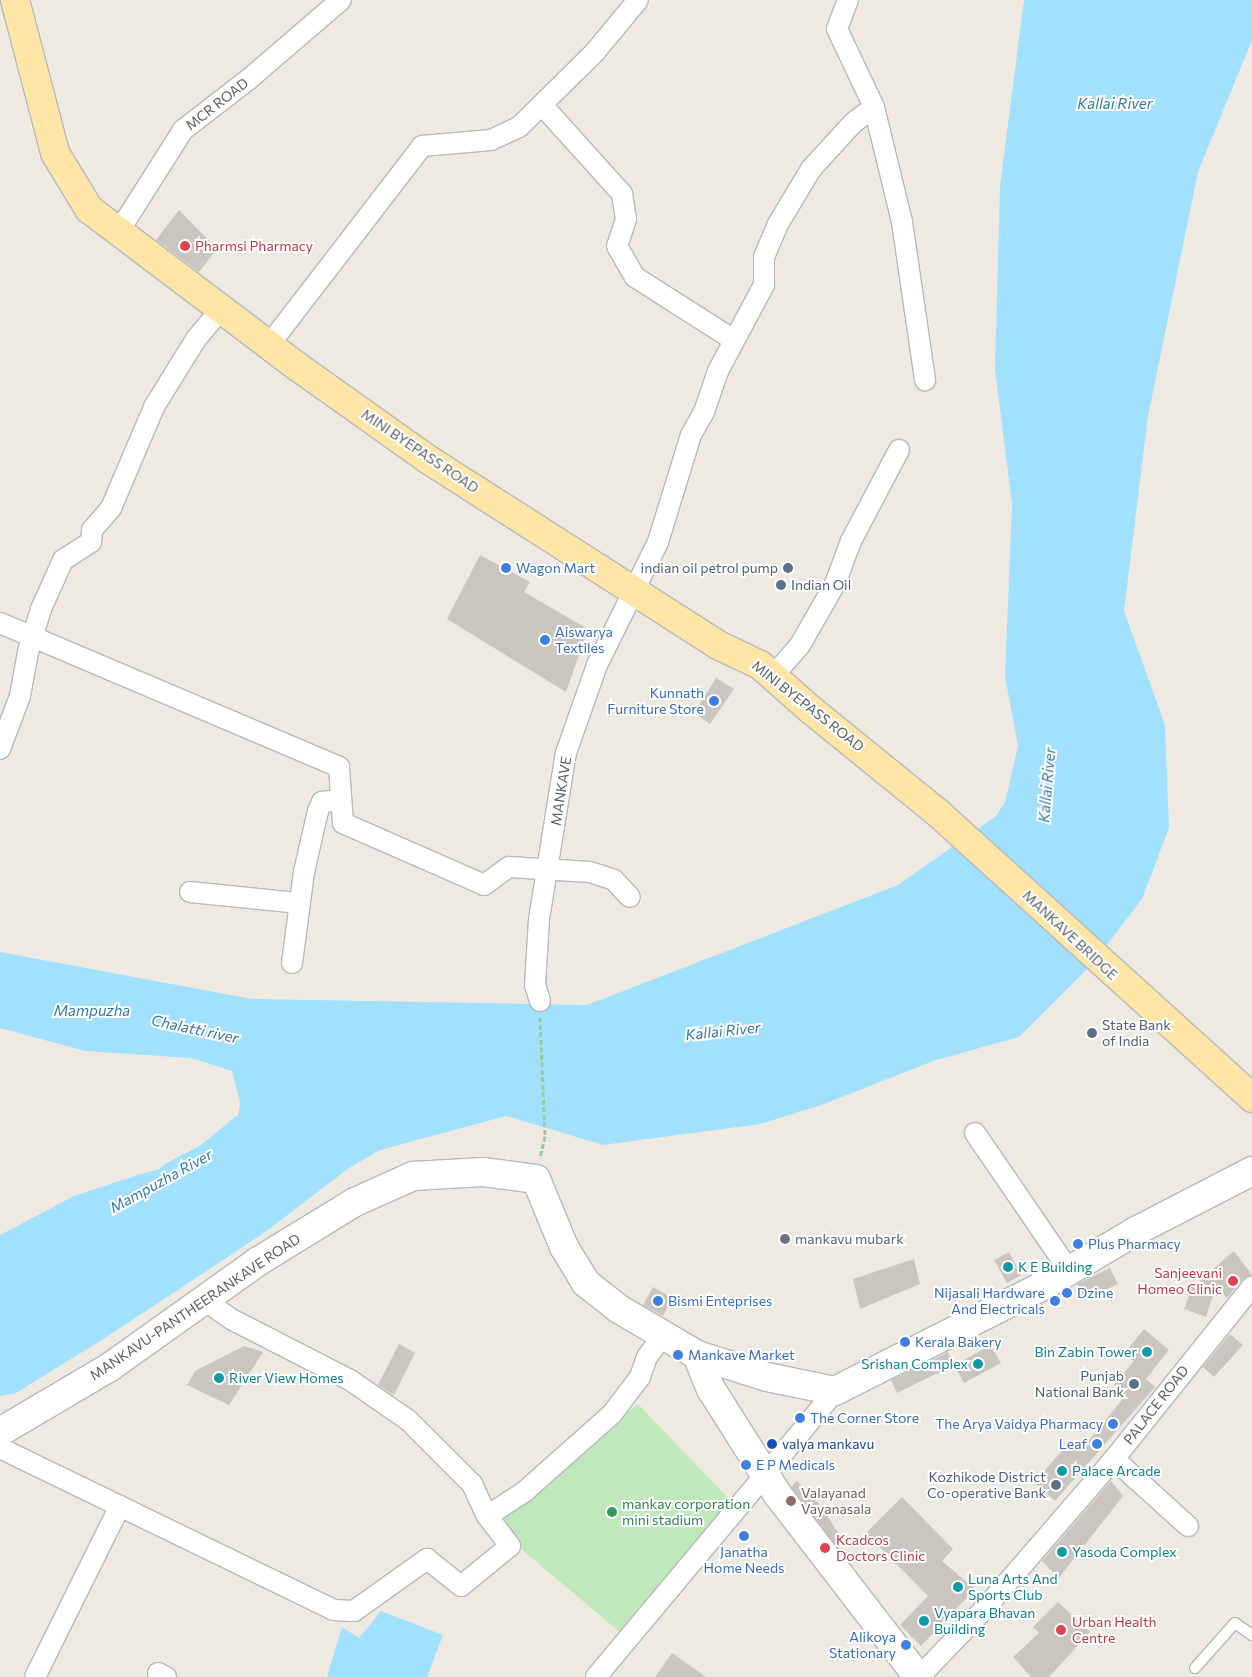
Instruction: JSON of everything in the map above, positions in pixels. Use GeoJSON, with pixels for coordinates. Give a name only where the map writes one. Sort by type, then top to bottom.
{"type":"FeatureCollection","features":[{"type":"Feature","properties":{"kind":"main road","name":"MINI BYEPASS ROAD"},"geometry":{"type":"LineString","coordinates":[[15,0],[55,153],[89,209],[269,345],[429,460],[718,645],[760,665],[938,813]]}},
{"type":"Feature","properties":{"kind":"main road","name":"MANKAVE BRIDGE"},"geometry":{"type":"LineString","coordinates":[[938,813],[1203,1056],[1252,1098]]}},
{"type":"Feature","properties":{"kind":"main road"},"geometry":{"type":"LineString","coordinates":[[536,1179],[564,1248],[586,1284],[619,1309],[697,1355],[766,1377],[835,1391],[1070,1272],[1136,1231],[1252,1171]]}},
{"type":"Feature","properties":{"kind":"main road","name":"MANKAVU-PANTHEERANKAVE ROAD"},"geometry":{"type":"LineString","coordinates":[[0,1432],[110,1367],[257,1262],[355,1202],[413,1176],[483,1172],[536,1179]]}},
{"type":"Feature","properties":{"kind":"main road"},"geometry":{"type":"LineString","coordinates":[[697,1355],[711,1389],[765,1471],[778,1495],[918,1677]]}},
{"type":"Feature","properties":{"kind":"street","name":"MCR ROAD"},"geometry":{"type":"LineString","coordinates":[[119,232],[183,130],[341,0]]}},
{"type":"Feature","properties":{"kind":"street"},"geometry":{"type":"LineString","coordinates":[[269,345],[422,146],[491,140],[519,127],[595,52],[638,0]]}},
{"type":"Feature","properties":{"kind":"street"},"geometry":{"type":"LineString","coordinates":[[848,0],[837,29],[874,107],[902,222],[925,380]]}},
{"type":"Feature","properties":{"kind":"street"},"geometry":{"type":"LineString","coordinates":[[542,105],[622,194],[626,219],[618,246],[636,277],[734,340]]}},
{"type":"Feature","properties":{"kind":"street","name":"MANKAVE"},"geometry":{"type":"LineString","coordinates":[[540,1001],[535,985],[544,884],[549,870],[566,753],[597,665],[632,590],[658,542],[691,435],[734,340],[764,286],[764,257],[790,202],[810,169],[853,123],[874,107]]}},
{"type":"Feature","properties":{"kind":"street"},"geometry":{"type":"LineString","coordinates":[[0,748],[20,696],[32,636],[47,592],[63,560],[91,542],[92,530],[111,508],[119,483],[172,374],[221,309]]}},
{"type":"Feature","properties":{"kind":"street"},"geometry":{"type":"LineString","coordinates":[[773,676],[800,645],[835,584],[851,541],[899,450]]}},
{"type":"Feature","properties":{"kind":"street"},"geometry":{"type":"LineString","coordinates":[[0,622],[339,767],[343,823],[484,885],[509,866],[590,872],[614,880],[630,897]]}},
{"type":"Feature","properties":{"kind":"street"},"geometry":{"type":"LineString","coordinates":[[292,963],[299,903],[318,811],[322,802],[341,800]]}},
{"type":"Feature","properties":{"kind":"street"},"geometry":{"type":"LineString","coordinates":[[190,892],[205,896],[299,903]]}},
{"type":"Feature","properties":{"kind":"street"},"geometry":{"type":"LineString","coordinates":[[975,1133],[1070,1272]]}},
{"type":"Feature","properties":{"kind":"street","name":"PALACE ROAD"},"geometry":{"type":"LineString","coordinates":[[918,1677],[988,1605],[1114,1459],[1252,1287]]}},
{"type":"Feature","properties":{"kind":"street"},"geometry":{"type":"LineString","coordinates":[[0,1448],[333,1610],[354,1611],[427,1559],[461,1586],[510,1546],[487,1516],[472,1484],[408,1420],[350,1380],[231,1319],[204,1300]]}},
{"type":"Feature","properties":{"kind":"street"},"geometry":{"type":"LineString","coordinates":[[487,1516],[524,1492],[612,1414],[640,1377],[647,1357],[663,1336]]}},
{"type":"Feature","properties":{"kind":"street"},"geometry":{"type":"LineString","coordinates":[[596,1677],[765,1471],[835,1391]]}},
{"type":"Feature","properties":{"kind":"street"},"geometry":{"type":"LineString","coordinates":[[1114,1459],[1188,1526]]}},
{"type":"Feature","properties":{"kind":"street"},"geometry":{"type":"LineString","coordinates":[[35,1677],[120,1506]]}},
{"type":"Feature","properties":{"kind":"lane"},"geometry":{"type":"LineString","coordinates":[[1195,1668],[1235,1623],[1252,1635]]}},
{"type":"Feature","properties":{"kind":"path"},"geometry":{"type":"LineString","coordinates":[[536,1179],[545,1136],[540,1001]]}},
{"type":"Feature","properties":{"kind":"green space","name":"mankav corporation mini stadium"},"geometry":{"type":"Polygon","coordinates":[[[638,1404],[731,1501],[622,1634],[489,1522],[638,1404]]]}},
{"type":"Feature","properties":{"kind":"water","name":"Kallai River"},"geometry":{"type":"Polygon","coordinates":[[[1024,0],[1252,0],[1252,40],[1198,172],[1148,416],[1124,611],[1165,725],[1169,828],[1142,899],[1094,962],[1019,1037],[933,1061],[824,1104],[760,1124],[603,1145],[506,1116],[380,1150],[349,1168],[264,1233],[105,1338],[16,1393],[0,1396],[0,1235],[74,1196],[141,1174],[215,1155],[235,1143],[240,1102],[232,1071],[191,1058],[85,1051],[0,1028],[0,952],[252,999],[587,1005],[898,885],[996,816],[1005,802],[1018,746],[1005,676],[1012,504],[995,369],[1000,186],[1024,0]]]}},
{"type":"Feature","properties":{"kind":"water"},"geometry":{"type":"Polygon","coordinates":[[[381,1611],[443,1635],[427,1677],[327,1677],[342,1627],[359,1638],[381,1611]]]}},
{"type":"Feature","properties":{"kind":"building","name":"Pharmsi Pharmacy"},"geometry":{"type":"Polygon","coordinates":[[[179,210],[217,249],[199,272],[156,240],[179,210]]]}},
{"type":"Feature","properties":{"kind":"building"},"geometry":{"type":"Polygon","coordinates":[[[480,555],[530,582],[524,592],[588,629],[566,692],[447,619],[480,555]]]}},
{"type":"Feature","properties":{"kind":"building","name":"Kunnath Furniture Store"},"geometry":{"type":"Polygon","coordinates":[[[716,678],[734,689],[710,724],[694,713],[716,678]]]}},
{"type":"Feature","properties":{"kind":"building"},"geometry":{"type":"Polygon","coordinates":[[[1234,1251],[1252,1275],[1243,1279],[1227,1298],[1216,1286],[1206,1317],[1184,1309],[1194,1282],[1197,1283],[1234,1251]]]}},
{"type":"Feature","properties":{"kind":"building","name":"K E Building"},"geometry":{"type":"Polygon","coordinates":[[[1009,1252],[1021,1275],[1007,1283],[994,1260],[1009,1252]]]}},
{"type":"Feature","properties":{"kind":"building"},"geometry":{"type":"Polygon","coordinates":[[[914,1259],[920,1284],[860,1309],[853,1279],[914,1259]]]}},
{"type":"Feature","properties":{"kind":"building"},"geometry":{"type":"Polygon","coordinates":[[[1110,1268],[1118,1284],[1084,1300],[1077,1284],[1110,1268]]]}},
{"type":"Feature","properties":{"kind":"building","name":"Bismi Enteprises"},"geometry":{"type":"Polygon","coordinates":[[[653,1287],[673,1298],[663,1316],[643,1305],[653,1287]]]}},
{"type":"Feature","properties":{"kind":"building"},"geometry":{"type":"Polygon","coordinates":[[[1144,1329],[1169,1350],[1146,1379],[1155,1387],[1055,1501],[1034,1482],[1070,1442],[1080,1451],[1126,1395],[1114,1385],[1134,1361],[1124,1354],[1144,1329]]]}},
{"type":"Feature","properties":{"kind":"building"},"geometry":{"type":"Polygon","coordinates":[[[1230,1334],[1243,1345],[1214,1377],[1203,1367],[1230,1334]]]}},
{"type":"Feature","properties":{"kind":"building"},"geometry":{"type":"Polygon","coordinates":[[[399,1344],[415,1353],[394,1395],[378,1385],[399,1344]]]}},
{"type":"Feature","properties":{"kind":"building","name":"Srishan Complex"},"geometry":{"type":"Polygon","coordinates":[[[991,1345],[1001,1363],[964,1383],[954,1365],[991,1345]]]}},
{"type":"Feature","properties":{"kind":"building","name":"River View Homes"},"geometry":{"type":"Polygon","coordinates":[[[244,1346],[263,1352],[229,1405],[187,1385],[195,1371],[244,1346]]]}},
{"type":"Feature","properties":{"kind":"building"},"geometry":{"type":"Polygon","coordinates":[[[948,1352],[954,1365],[897,1393],[891,1380],[948,1352]]]}},
{"type":"Feature","properties":{"kind":"building"},"geometry":{"type":"Polygon","coordinates":[[[797,1481],[821,1506],[842,1539],[835,1544],[791,1487],[797,1481]]]}},
{"type":"Feature","properties":{"kind":"building"},"geometry":{"type":"Polygon","coordinates":[[[1111,1481],[1123,1496],[1059,1578],[1042,1561],[1111,1481]]]}},
{"type":"Feature","properties":{"kind":"building"},"geometry":{"type":"Polygon","coordinates":[[[902,1497],[953,1549],[942,1561],[975,1589],[921,1646],[900,1625],[928,1596],[866,1533],[902,1497]]]}},
{"type":"Feature","properties":{"kind":"building"},"geometry":{"type":"Polygon","coordinates":[[[1058,1602],[1090,1632],[1049,1677],[1031,1677],[1013,1657],[1039,1633],[1033,1627],[1058,1602]]]}},
{"type":"Feature","properties":{"kind":"building"},"geometry":{"type":"Polygon","coordinates":[[[672,1653],[706,1677],[655,1677],[672,1653]]]}},
{"type":"Feature","properties":{"kind":"waterway","name":"Mampuzha River"},"geometry":{"type":"LineString","coordinates":[[172,1177],[208,1158],[270,1108]]}},
{"type":"Feature","properties":{"kind":"place","name":"Pharmsi Pharmacy"},"geometry":{"type":"Point","coordinates":[185,246]}},
{"type":"Feature","properties":{"kind":"place","name":"Wagon Mart"},"geometry":{"type":"Point","coordinates":[506,568]}},
{"type":"Feature","properties":{"kind":"place","name":"indian oil petrol pump"},"geometry":{"type":"Point","coordinates":[788,568]}},
{"type":"Feature","properties":{"kind":"place","name":"Indian Oil"},"geometry":{"type":"Point","coordinates":[781,585]}},
{"type":"Feature","properties":{"kind":"place","name":"Aiswarya Textiles"},"geometry":{"type":"Point","coordinates":[545,640]}},
{"type":"Feature","properties":{"kind":"place","name":"Kunnath Furniture Store"},"geometry":{"type":"Point","coordinates":[714,701]}},
{"type":"Feature","properties":{"kind":"place","name":"State Bank of India"},"geometry":{"type":"Point","coordinates":[1092,1033]}},
{"type":"Feature","properties":{"kind":"place","name":"mankavu mubark"},"geometry":{"type":"Point","coordinates":[785,1239]}},
{"type":"Feature","properties":{"kind":"place","name":"Plus Pharmacy"},"geometry":{"type":"Point","coordinates":[1078,1244]}},
{"type":"Feature","properties":{"kind":"place","name":"K E Building"},"geometry":{"type":"Point","coordinates":[1008,1267]}},
{"type":"Feature","properties":{"kind":"place","name":"Sanjeevani Homeo Clinic"},"geometry":{"type":"Point","coordinates":[1233,1281]}},
{"type":"Feature","properties":{"kind":"place","name":"Dzine"},"geometry":{"type":"Point","coordinates":[1067,1293]}},
{"type":"Feature","properties":{"kind":"place","name":"Bismi Enteprises"},"geometry":{"type":"Point","coordinates":[658,1301]}},
{"type":"Feature","properties":{"kind":"place","name":"Nijasali Hardware And Electricals"},"geometry":{"type":"Point","coordinates":[1055,1301]}},
{"type":"Feature","properties":{"kind":"place","name":"Kerala Bakery"},"geometry":{"type":"Point","coordinates":[905,1342]}},
{"type":"Feature","properties":{"kind":"place","name":"Bin Zabin Tower"},"geometry":{"type":"Point","coordinates":[1147,1352]}},
{"type":"Feature","properties":{"kind":"place","name":"Mankave Market"},"geometry":{"type":"Point","coordinates":[678,1355]}},
{"type":"Feature","properties":{"kind":"place","name":"Srishan Complex"},"geometry":{"type":"Point","coordinates":[978,1364]}},
{"type":"Feature","properties":{"kind":"place","name":"River View Homes"},"geometry":{"type":"Point","coordinates":[219,1378]}},
{"type":"Feature","properties":{"kind":"place","name":"Punjab National Bank"},"geometry":{"type":"Point","coordinates":[1134,1384]}},
{"type":"Feature","properties":{"kind":"place","name":"The Corner Store"},"geometry":{"type":"Point","coordinates":[800,1418]}},
{"type":"Feature","properties":{"kind":"place","name":"The Arya Vaidya Pharmacy"},"geometry":{"type":"Point","coordinates":[1113,1424]}},
{"type":"Feature","properties":{"kind":"place","name":"valya mankavu"},"geometry":{"type":"Point","coordinates":[772,1444]}},
{"type":"Feature","properties":{"kind":"place","name":"Leaf"},"geometry":{"type":"Point","coordinates":[1097,1444]}},
{"type":"Feature","properties":{"kind":"place","name":"E P Medicals"},"geometry":{"type":"Point","coordinates":[746,1465]}},
{"type":"Feature","properties":{"kind":"place","name":"Palace Arcade"},"geometry":{"type":"Point","coordinates":[1062,1471]}},
{"type":"Feature","properties":{"kind":"place","name":"Kozhikode District Co-operative Bank"},"geometry":{"type":"Point","coordinates":[1056,1485]}},
{"type":"Feature","properties":{"kind":"place","name":"Valayanad Vayanasala"},"geometry":{"type":"Point","coordinates":[791,1501]}},
{"type":"Feature","properties":{"kind":"place","name":"mankav corporation mini stadium"},"geometry":{"type":"Point","coordinates":[612,1512]}},
{"type":"Feature","properties":{"kind":"place","name":"Janatha Home Needs"},"geometry":{"type":"Point","coordinates":[744,1536]}},
{"type":"Feature","properties":{"kind":"place","name":"Kcadcos Doctors Clinic"},"geometry":{"type":"Point","coordinates":[825,1548]}},
{"type":"Feature","properties":{"kind":"place","name":"Yasoda Complex"},"geometry":{"type":"Point","coordinates":[1062,1552]}},
{"type":"Feature","properties":{"kind":"place","name":"Luna Arts And Sports Club"},"geometry":{"type":"Point","coordinates":[958,1587]}},
{"type":"Feature","properties":{"kind":"place","name":"Vyapara Bhavan Building"},"geometry":{"type":"Point","coordinates":[924,1621]}},
{"type":"Feature","properties":{"kind":"place","name":"Urban Health Centre"},"geometry":{"type":"Point","coordinates":[1061,1630]}},
{"type":"Feature","properties":{"kind":"place","name":"Alikoya Stationary"},"geometry":{"type":"Point","coordinates":[906,1645]}},
{"type":"Feature","properties":{"kind":"water label","name":"Mampuzha"},"geometry":{"type":"Point","coordinates":[92,1011]}},
{"type":"Feature","properties":{"kind":"water label","name":"Chalatti river"},"geometry":{"type":"Point","coordinates":[195,1029]}}]}
